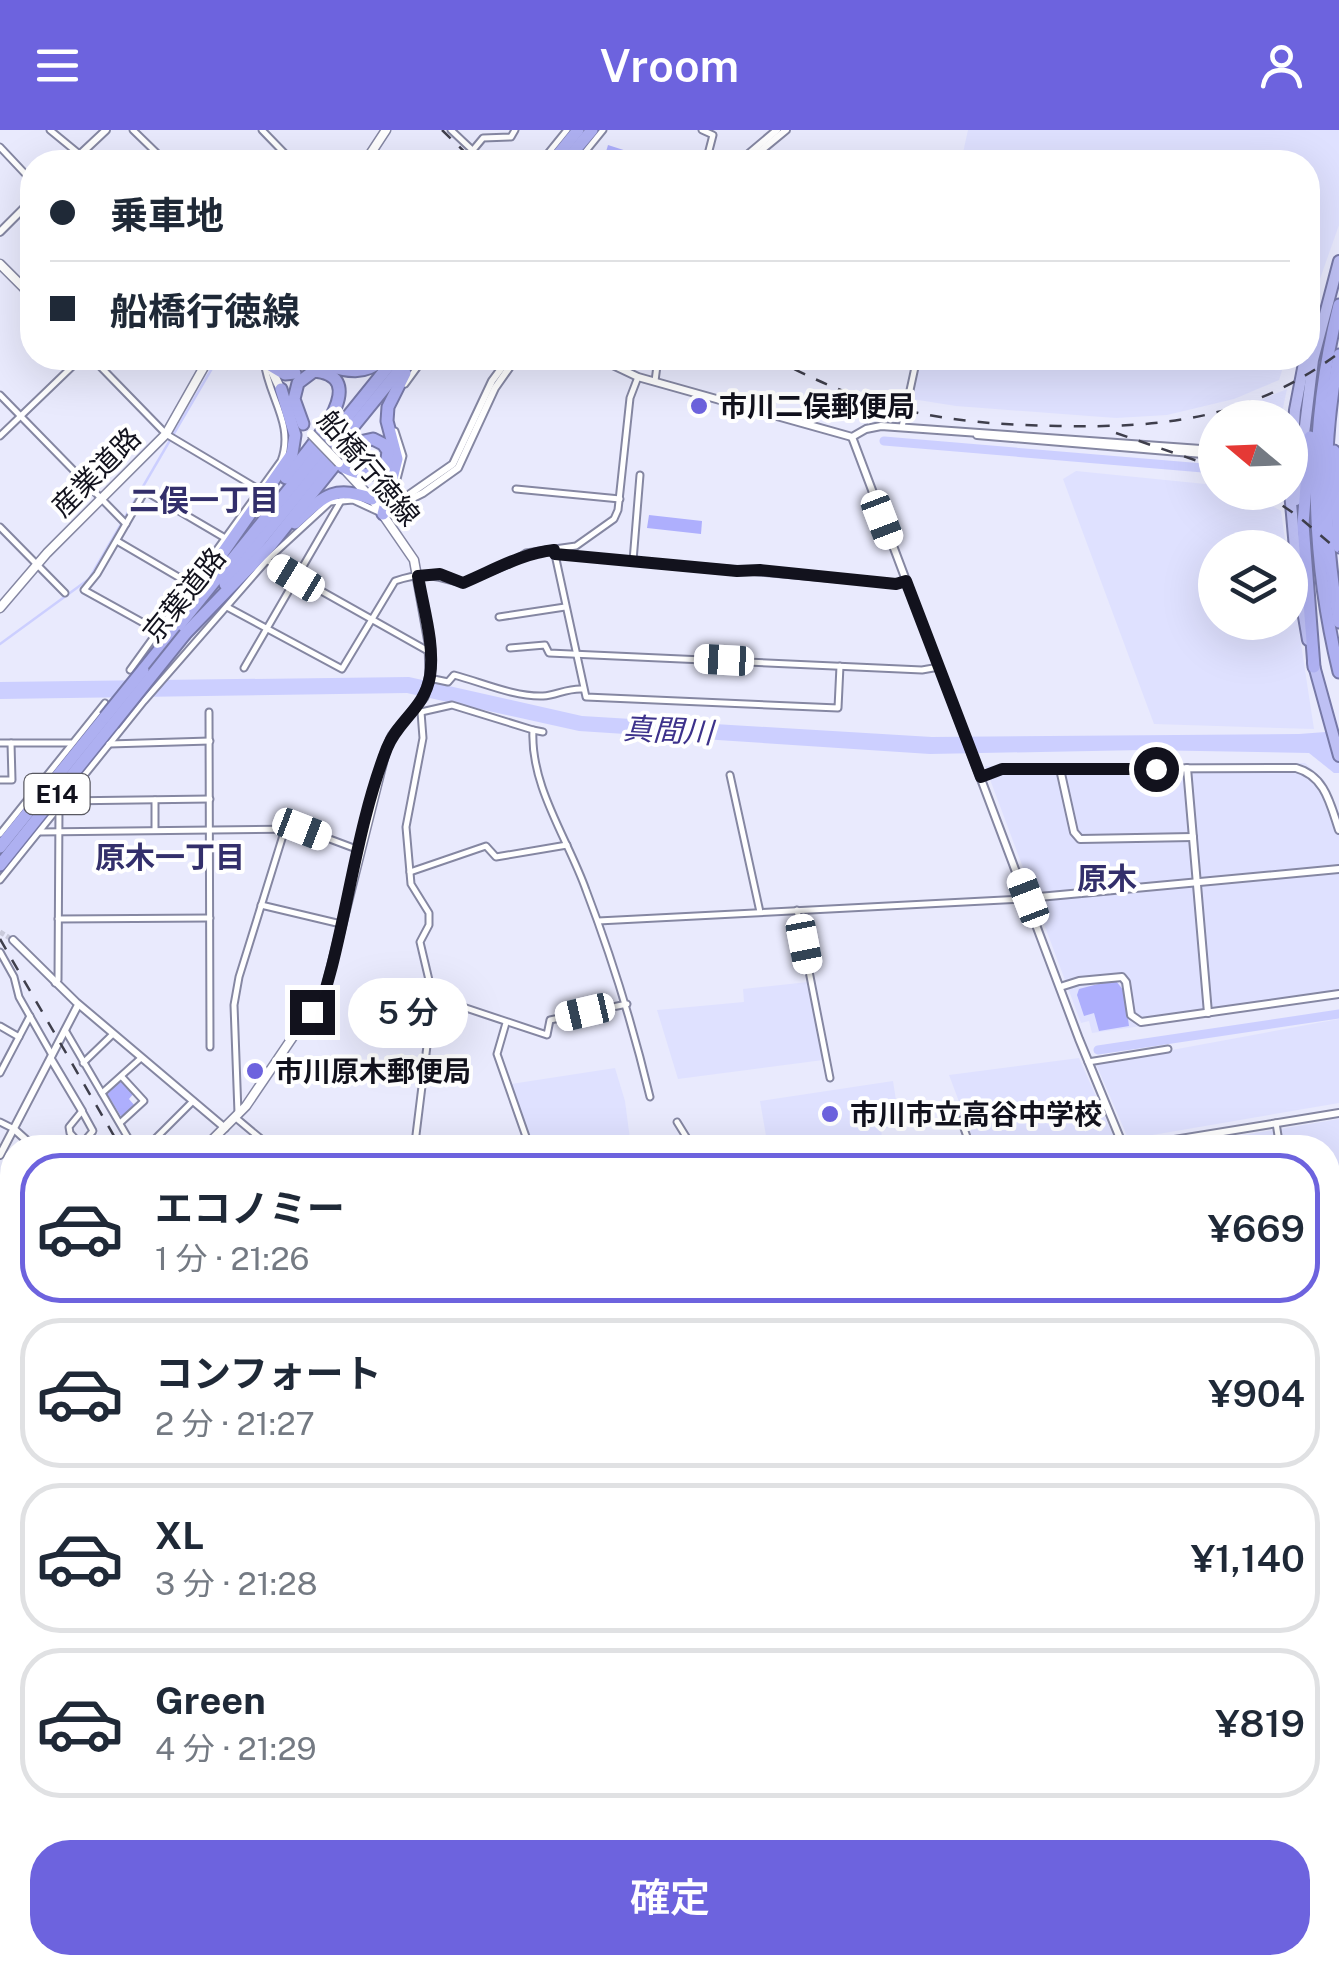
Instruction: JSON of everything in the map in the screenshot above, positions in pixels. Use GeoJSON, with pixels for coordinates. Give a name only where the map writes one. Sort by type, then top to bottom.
{"type":"FeatureCollection","features":[{"type":"Feature","properties":{"kind":"highway"},"geometry":{"type":"LineString","coordinates":[[562,150],[578,130]]}},
{"type":"Feature","properties":{"kind":"highway"},"geometry":{"type":"LineString","coordinates":[[576,150],[592,130]]}},
{"type":"Feature","properties":{"kind":"highway"},"geometry":{"type":"LineString","coordinates":[[1320,311],[1337,259]]}},
{"type":"Feature","properties":{"kind":"highway"},"geometry":{"type":"LineString","coordinates":[[1337,259],[1316,441],[1315,516],[1322,590],[1339,672]]}},
{"type":"Feature","properties":{"kind":"highway"},"geometry":{"type":"LineString","coordinates":[[1308,408],[1339,306]]}},
{"type":"Feature","properties":{"kind":"highway"},"geometry":{"type":"LineString","coordinates":[[1324,360],[1332,396],[1339,548]]}},
{"type":"Feature","properties":{"kind":"highway"},"geometry":{"type":"LineString","coordinates":[[1293,521],[1324,360]]}},
{"type":"Feature","properties":{"kind":"highway"},"geometry":{"type":"LineString","coordinates":[[1314,667],[1304,497],[1324,360]]}},
{"type":"Feature","properties":{"kind":"highway"},"geometry":{"type":"LineString","coordinates":[[281,370],[286,374],[302,370]]}},
{"type":"Feature","properties":{"kind":"highway"},"geometry":{"type":"LineString","coordinates":[[340,370],[366,370]]}},
{"type":"Feature","properties":{"kind":"highway","name":"京葉道路"},"geometry":{"type":"LineString","coordinates":[[0,864],[109,721],[136,670],[385,370]]}},
{"type":"Feature","properties":{"kind":"highway","name":"京葉道路"},"geometry":{"type":"LineString","coordinates":[[0,847],[185,634],[402,370]]}},
{"type":"Feature","properties":{"kind":"highway"},"geometry":{"type":"LineString","coordinates":[[383,514],[397,459],[387,421],[388,407],[405,370]]}},
{"type":"Feature","properties":{"kind":"highway"},"geometry":{"type":"LineString","coordinates":[[136,670],[330,420],[339,392],[338,383],[330,375],[314,371],[298,382],[294,399],[307,429]]}},
{"type":"Feature","properties":{"kind":"highway"},"geometry":{"type":"LineString","coordinates":[[293,410],[288,387],[295,373]]}},
{"type":"Feature","properties":{"kind":"highway"},"geometry":{"type":"LineString","coordinates":[[214,566],[292,454],[294,435],[280,389]]}},
{"type":"Feature","properties":{"kind":"highway"},"geometry":{"type":"LineString","coordinates":[[1332,396],[1326,500],[1339,622]]}},
{"type":"Feature","properties":{"kind":"highway"},"geometry":{"type":"LineString","coordinates":[[270,546],[350,447],[373,440],[388,451],[386,467],[376,474],[341,466]]}},
{"type":"Feature","properties":{"kind":"highway"},"geometry":{"type":"LineString","coordinates":[[185,634],[270,546],[328,495],[344,492],[372,500]]}},
{"type":"Feature","properties":{"kind":"highway"},"geometry":{"type":"LineString","coordinates":[[1292,510],[1299,596],[1339,756]]}},
{"type":"Feature","properties":{"kind":"main road"},"geometry":{"type":"LineString","coordinates":[[0,264],[20,284]]}},
{"type":"Feature","properties":{"kind":"main road","name":"産業道路"},"geometry":{"type":"LineString","coordinates":[[0,608],[37,564],[166,434],[201,370]]}},
{"type":"Feature","properties":{"kind":"main road","name":"船橋行徳線"},"geometry":{"type":"LineString","coordinates":[[218,1135],[238,1116],[326,988],[388,744],[419,710],[429,679],[430,653],[418,576],[410,553],[372,500],[307,429],[280,389],[273,370]]}},
{"type":"Feature","properties":{"kind":"street"},"geometry":{"type":"LineString","coordinates":[[50,130],[74,150]]}},
{"type":"Feature","properties":{"kind":"street"},"geometry":{"type":"LineString","coordinates":[[85,150],[106,130]]}},
{"type":"Feature","properties":{"kind":"street"},"geometry":{"type":"LineString","coordinates":[[133,130],[154,150]]}},
{"type":"Feature","properties":{"kind":"street"},"geometry":{"type":"LineString","coordinates":[[262,130],[281,150]]}},
{"type":"Feature","properties":{"kind":"street"},"geometry":{"type":"LineString","coordinates":[[450,130],[470,150]]}},
{"type":"Feature","properties":{"kind":"street"},"geometry":{"type":"LineString","coordinates":[[474,150],[483,138],[511,137],[516,130]]}},
{"type":"Feature","properties":{"kind":"street"},"geometry":{"type":"LineString","coordinates":[[551,150],[567,130]]}},
{"type":"Feature","properties":{"kind":"street"},"geometry":{"type":"LineString","coordinates":[[586,150],[603,130]]}},
{"type":"Feature","properties":{"kind":"street"},"geometry":{"type":"LineString","coordinates":[[702,130],[713,135],[709,150]]}},
{"type":"Feature","properties":{"kind":"street"},"geometry":{"type":"LineString","coordinates":[[754,150],[778,130]]}},
{"type":"Feature","properties":{"kind":"street"},"geometry":{"type":"LineString","coordinates":[[762,150],[786,130]]}},
{"type":"Feature","properties":{"kind":"street"},"geometry":{"type":"LineString","coordinates":[[0,147],[20,168]]}},
{"type":"Feature","properties":{"kind":"street"},"geometry":{"type":"LineString","coordinates":[[0,232],[20,212]]}},
{"type":"Feature","properties":{"kind":"street"},"geometry":{"type":"LineString","coordinates":[[0,436],[69,370]]}},
{"type":"Feature","properties":{"kind":"street"},"geometry":{"type":"LineString","coordinates":[[104,370],[166,434],[260,490]]}},
{"type":"Feature","properties":{"kind":"street"},"geometry":{"type":"LineString","coordinates":[[136,670],[158,631],[281,461],[287,444],[271,370]]}},
{"type":"Feature","properties":{"kind":"street"},"geometry":{"type":"LineString","coordinates":[[383,514],[403,456],[394,428],[394,404],[416,370]]}},
{"type":"Feature","properties":{"kind":"street"},"geometry":{"type":"LineString","coordinates":[[0,880],[144,701],[267,560],[324,506],[353,500],[383,514],[409,502],[458,468],[505,370]]}},
{"type":"Feature","properties":{"kind":"street"},"geometry":{"type":"LineString","coordinates":[[625,370],[852,437],[872,427],[902,427],[1198,451]]}},
{"type":"Feature","properties":{"kind":"street"},"geometry":{"type":"LineString","coordinates":[[654,381],[656,370]]}},
{"type":"Feature","properties":{"kind":"street"},"geometry":{"type":"LineString","coordinates":[[902,427],[915,370]]}},
{"type":"Feature","properties":{"kind":"street"},"geometry":{"type":"LineString","coordinates":[[555,552],[585,541],[614,519],[620,499],[630,398],[638,376]]}},
{"type":"Feature","properties":{"kind":"street"},"geometry":{"type":"LineString","coordinates":[[0,395],[126,524]]}},
{"type":"Feature","properties":{"kind":"street"},"geometry":{"type":"LineString","coordinates":[[852,437],[1119,1135]]}},
{"type":"Feature","properties":{"kind":"street"},"geometry":{"type":"LineString","coordinates":[[633,561],[640,475]]}},
{"type":"Feature","properties":{"kind":"street"},"geometry":{"type":"LineString","coordinates":[[516,490],[620,499]]}},
{"type":"Feature","properties":{"kind":"street"},"geometry":{"type":"LineString","coordinates":[[158,631],[84,590],[145,491],[225,538]]}},
{"type":"Feature","properties":{"kind":"street"},"geometry":{"type":"LineString","coordinates":[[244,668],[342,500]]}},
{"type":"Feature","properties":{"kind":"street"},"geometry":{"type":"LineString","coordinates":[[0,527],[65,593]]}},
{"type":"Feature","properties":{"kind":"street"},"geometry":{"type":"LineString","coordinates":[[116,540],[192,585]]}},
{"type":"Feature","properties":{"kind":"street"},"geometry":{"type":"LineString","coordinates":[[555,552],[586,696],[838,708],[840,666]]}},
{"type":"Feature","properties":{"kind":"street"},"geometry":{"type":"LineString","coordinates":[[226,606],[342,669],[395,581],[440,574],[463,583],[526,553],[555,552],[896,584],[906,581]]}},
{"type":"Feature","properties":{"kind":"street"},"geometry":{"type":"LineString","coordinates":[[267,560],[430,653]]}},
{"type":"Feature","properties":{"kind":"street"},"geometry":{"type":"LineString","coordinates":[[499,616],[565,607]]}},
{"type":"Feature","properties":{"kind":"street"},"geometry":{"type":"LineString","coordinates":[[510,648],[545,645],[549,654],[922,670],[938,667]]}},
{"type":"Feature","properties":{"kind":"street"},"geometry":{"type":"LineString","coordinates":[[429,679],[448,682],[454,674],[527,695],[547,696],[566,688],[584,688]]}},
{"type":"Feature","properties":{"kind":"street"},"geometry":{"type":"LineString","coordinates":[[1,832],[105,703]]}},
{"type":"Feature","properties":{"kind":"street"},"geometry":{"type":"LineString","coordinates":[[416,1135],[432,997],[420,942],[429,925],[429,913],[412,884],[406,827],[421,752],[419,710],[452,705],[542,732]]}},
{"type":"Feature","properties":{"kind":"street"},"geometry":{"type":"LineString","coordinates":[[209,712],[210,1047]]}},
{"type":"Feature","properties":{"kind":"street"},"geometry":{"type":"LineString","coordinates":[[533,730],[538,771],[627,1004],[650,1097]]}},
{"type":"Feature","properties":{"kind":"street"},"geometry":{"type":"LineString","coordinates":[[0,742],[71,744]]}},
{"type":"Feature","properties":{"kind":"street"},"geometry":{"type":"LineString","coordinates":[[0,780],[12,780],[11,742]]}},
{"type":"Feature","properties":{"kind":"street"},"geometry":{"type":"LineString","coordinates":[[109,744],[210,742]]}},
{"type":"Feature","properties":{"kind":"street"},"geometry":{"type":"LineString","coordinates":[[981,777],[999,770],[1291,767],[1305,770],[1324,787],[1339,830]]}},
{"type":"Feature","properties":{"kind":"street"},"geometry":{"type":"LineString","coordinates":[[1187,768],[1208,1012]]}},
{"type":"Feature","properties":{"kind":"street"},"geometry":{"type":"LineString","coordinates":[[1060,770],[1074,832],[1080,839],[1193,837]]}},
{"type":"Feature","properties":{"kind":"street"},"geometry":{"type":"LineString","coordinates":[[730,775],[760,912]]}},
{"type":"Feature","properties":{"kind":"street"},"geometry":{"type":"LineString","coordinates":[[61,804],[210,799]]}},
{"type":"Feature","properties":{"kind":"street"},"geometry":{"type":"LineString","coordinates":[[154,800],[155,830]]}},
{"type":"Feature","properties":{"kind":"street"},"geometry":{"type":"LineString","coordinates":[[55,983],[61,804]]}},
{"type":"Feature","properties":{"kind":"street"},"geometry":{"type":"LineString","coordinates":[[258,1135],[238,1116],[234,1005],[285,829]]}},
{"type":"Feature","properties":{"kind":"street"},"geometry":{"type":"LineString","coordinates":[[39,832],[302,829],[360,850]]}},
{"type":"Feature","properties":{"kind":"street"},"geometry":{"type":"LineString","coordinates":[[410,872],[486,846],[496,857],[567,845]]}},
{"type":"Feature","properties":{"kind":"street"},"geometry":{"type":"LineString","coordinates":[[598,921],[1028,898],[1339,869]]}},
{"type":"Feature","properties":{"kind":"street"},"geometry":{"type":"LineString","coordinates":[[261,905],[342,924]]}},
{"type":"Feature","properties":{"kind":"street"},"geometry":{"type":"LineString","coordinates":[[797,910],[830,1078]]}},
{"type":"Feature","properties":{"kind":"street"},"geometry":{"type":"LineString","coordinates":[[58,918],[210,918]]}},
{"type":"Feature","properties":{"kind":"street"},"geometry":{"type":"LineString","coordinates":[[12,940],[78,1005],[226,1128]]}},
{"type":"Feature","properties":{"kind":"street"},"geometry":{"type":"LineString","coordinates":[[0,952],[93,1132],[90,1135]]}},
{"type":"Feature","properties":{"kind":"street"},"geometry":{"type":"LineString","coordinates":[[1060,988],[1118,976],[1126,982],[1130,1012],[1137,1020],[1339,994]]}},
{"type":"Feature","properties":{"kind":"street"},"geometry":{"type":"LineString","coordinates":[[432,997],[546,1035],[550,1020],[627,1004]]}},
{"type":"Feature","properties":{"kind":"street"},"geometry":{"type":"LineString","coordinates":[[11,1135],[78,1005]]}},
{"type":"Feature","properties":{"kind":"street"},"geometry":{"type":"LineString","coordinates":[[1,1068],[30,1016]]}},
{"type":"Feature","properties":{"kind":"street"},"geometry":{"type":"LineString","coordinates":[[506,1023],[497,1054],[525,1135]]}},
{"type":"Feature","properties":{"kind":"street"},"geometry":{"type":"LineString","coordinates":[[0,1026],[19,1037]]}},
{"type":"Feature","properties":{"kind":"street"},"geometry":{"type":"LineString","coordinates":[[65,1030],[126,1135]]}},
{"type":"Feature","properties":{"kind":"street"},"geometry":{"type":"LineString","coordinates":[[83,1062],[113,1034]]}},
{"type":"Feature","properties":{"kind":"street"},"geometry":{"type":"LineString","coordinates":[[1088,1062],[1168,1049]]}},
{"type":"Feature","properties":{"kind":"street"},"geometry":{"type":"LineString","coordinates":[[102,1093],[141,1058]]}},
{"type":"Feature","properties":{"kind":"street"},"geometry":{"type":"LineString","coordinates":[[120,1124],[144,1101],[122,1077]]}},
{"type":"Feature","properties":{"kind":"street"},"geometry":{"type":"LineString","coordinates":[[159,1135],[194,1101]]}},
{"type":"Feature","properties":{"kind":"street"},"geometry":{"type":"LineString","coordinates":[[73,1135],[68,1127],[82,1111]]}},
{"type":"Feature","properties":{"kind":"street"},"geometry":{"type":"LineString","coordinates":[[1215,1135],[1339,1114]]}},
{"type":"Feature","properties":{"kind":"street"},"geometry":{"type":"LineString","coordinates":[[961,1120],[966,1135]]}},
{"type":"Feature","properties":{"kind":"street"},"geometry":{"type":"LineString","coordinates":[[0,1122],[20,1135]]}},
{"type":"Feature","properties":{"kind":"street"},"geometry":{"type":"LineString","coordinates":[[677,1122],[685,1135]]}},
{"type":"Feature","properties":{"kind":"street"},"geometry":{"type":"LineString","coordinates":[[1276,1124],[1278,1135]]}},
{"type":"Feature","properties":{"kind":"shaded area"},"geometry":{"type":"Polygon","coordinates":[[[968,130],[1339,130],[1339,225],[1320,279],[1320,150],[964,150],[968,130]]]}},
{"type":"Feature","properties":{"kind":"shaded area"},"geometry":{"type":"Polygon","coordinates":[[[918,370],[1282,370],[1279,380],[1234,399],[1198,400],[1198,408],[1167,415],[1116,418],[912,399],[918,370]]]}},
{"type":"Feature","properties":{"kind":"shaded area"},"geometry":{"type":"Polygon","coordinates":[[[1287,389],[1285,400],[1260,400],[1287,389]]]}},
{"type":"Feature","properties":{"kind":"shaded area"},"geometry":{"type":"Polygon","coordinates":[[[1076,471],[1198,483],[1198,510],[1281,511],[1284,530],[1198,530],[1198,640],[1300,640],[1314,729],[1154,724],[1063,479],[1076,471]]]}},
{"type":"Feature","properties":{"kind":"shaded area"},"geometry":{"type":"Polygon","coordinates":[[[649,515],[702,521],[701,534],[647,528],[649,515]]]}},
{"type":"Feature","properties":{"kind":"shaded area"},"geometry":{"type":"Polygon","coordinates":[[[1305,763],[1325,781],[1339,819],[1339,998],[1092,1033],[1089,1021],[1081,1023],[985,766],[1305,763]]]}},
{"type":"Feature","properties":{"kind":"shaded area"},"geometry":{"type":"Polygon","coordinates":[[[1116,981],[1124,991],[1129,1026],[1099,1031],[1094,1013],[1084,1016],[1077,995],[1079,989],[1116,981]]]}},
{"type":"Feature","properties":{"kind":"shaded area"},"geometry":{"type":"Polygon","coordinates":[[[808,982],[823,1060],[678,1079],[657,1010],[744,1002],[743,989],[808,982]]]}},
{"type":"Feature","properties":{"kind":"shaded area"},"geometry":{"type":"Polygon","coordinates":[[[1339,1019],[1339,1103],[1152,1135],[1127,1135],[1096,1064],[1339,1019]]]}},
{"type":"Feature","properties":{"kind":"shaded area"},"geometry":{"type":"Polygon","coordinates":[[[1079,1058],[1113,1135],[972,1135],[949,1075],[1079,1058]]]}},
{"type":"Feature","properties":{"kind":"shaded area"},"geometry":{"type":"Polygon","coordinates":[[[615,1068],[629,1135],[529,1135],[511,1084],[615,1068]]]}},
{"type":"Feature","properties":{"kind":"shaded area"},"geometry":{"type":"Polygon","coordinates":[[[120,1081],[134,1093],[129,1099],[135,1106],[122,1118],[107,1094],[120,1081]]]}},
{"type":"Feature","properties":{"kind":"shaded area","name":"市川市立高谷中学校"},"geometry":{"type":"Polygon","coordinates":[[[893,1081],[900,1126],[881,1129],[882,1135],[766,1135],[760,1101],[893,1081]]]}},
{"type":"Feature","properties":{"kind":"shaded area"},"geometry":{"type":"Polygon","coordinates":[[[1339,1119],[1339,1135],[1244,1135],[1339,1119]]]}},
{"type":"Feature","properties":{"kind":"water","name":"真間川"},"geometry":{"type":"Polygon","coordinates":[[[409,677],[582,716],[932,737],[1339,731],[1339,773],[1309,753],[1142,750],[930,754],[579,731],[407,693],[0,699],[0,682],[409,677]]]}},
{"type":"Feature","properties":{"kind":"waterway"},"geometry":{"type":"LineString","coordinates":[[378,150],[390,130]]}},
{"type":"Feature","properties":{"kind":"waterway"},"geometry":{"type":"LineString","coordinates":[[0,644],[89,579],[211,370]]}},
{"type":"Feature","properties":{"kind":"waterway"},"geometry":{"type":"LineString","coordinates":[[884,441],[1198,468]]}},
{"type":"Feature","properties":{"kind":"waterway"},"geometry":{"type":"LineString","coordinates":[[1098,1050],[1339,1014]]}},
{"type":"Feature","properties":{"kind":"tunnel"},"geometry":{"type":"LineString","coordinates":[[0,932],[13,940]]}},
{"type":"Feature","properties":{"kind":"railway"},"geometry":{"type":"LineString","coordinates":[[442,130],[463,150]]}},
{"type":"Feature","properties":{"kind":"railway"},"geometry":{"type":"LineString","coordinates":[[1320,366],[1339,353]]}},
{"type":"Feature","properties":{"kind":"railway"},"geometry":{"type":"LineString","coordinates":[[797,370],[877,403],[945,418],[1018,425],[1097,426],[1205,415],[1273,393],[1314,370]]}},
{"type":"Feature","properties":{"kind":"railway"},"geometry":{"type":"LineString","coordinates":[[1116,433],[1198,461]]}},
{"type":"Feature","properties":{"kind":"railway"},"geometry":{"type":"LineString","coordinates":[[1289,510],[1339,551]]}},
{"type":"Feature","properties":{"kind":"railway"},"geometry":{"type":"LineString","coordinates":[[0,939],[113,1135]]}},
{"type":"Feature","properties":{"kind":"place","name":"市川二俣郵便局"},"geometry":{"type":"Point","coordinates":[699,406]}},
{"type":"Feature","properties":{"kind":"place","name":"市川原木郵便局"},"geometry":{"type":"Point","coordinates":[255,1071]}},
{"type":"Feature","properties":{"kind":"place","name":"市川市立高谷中学校"},"geometry":{"type":"Point","coordinates":[830,1114]}},
{"type":"Feature","properties":{"kind":"district","name":"二俣一丁目"},"geometry":{"type":"Point","coordinates":[204,501]}},
{"type":"Feature","properties":{"kind":"district","name":"原木一丁目"},"geometry":{"type":"Point","coordinates":[170,858]}},
{"type":"Feature","properties":{"kind":"district","name":"原木"},"geometry":{"type":"Point","coordinates":[1107,879]}},
{"type":"Feature","properties":{"kind":"route"},"geometry":{"type":"LineString","coordinates":[[312,1012],[326,988],[388,744],[421,704],[430,678],[418,576],[440,574],[463,583],[526,553],[554,550],[555,554],[737,571],[896,584],[906,581],[981,777],[1002,769],[1156,769]]}}]}
